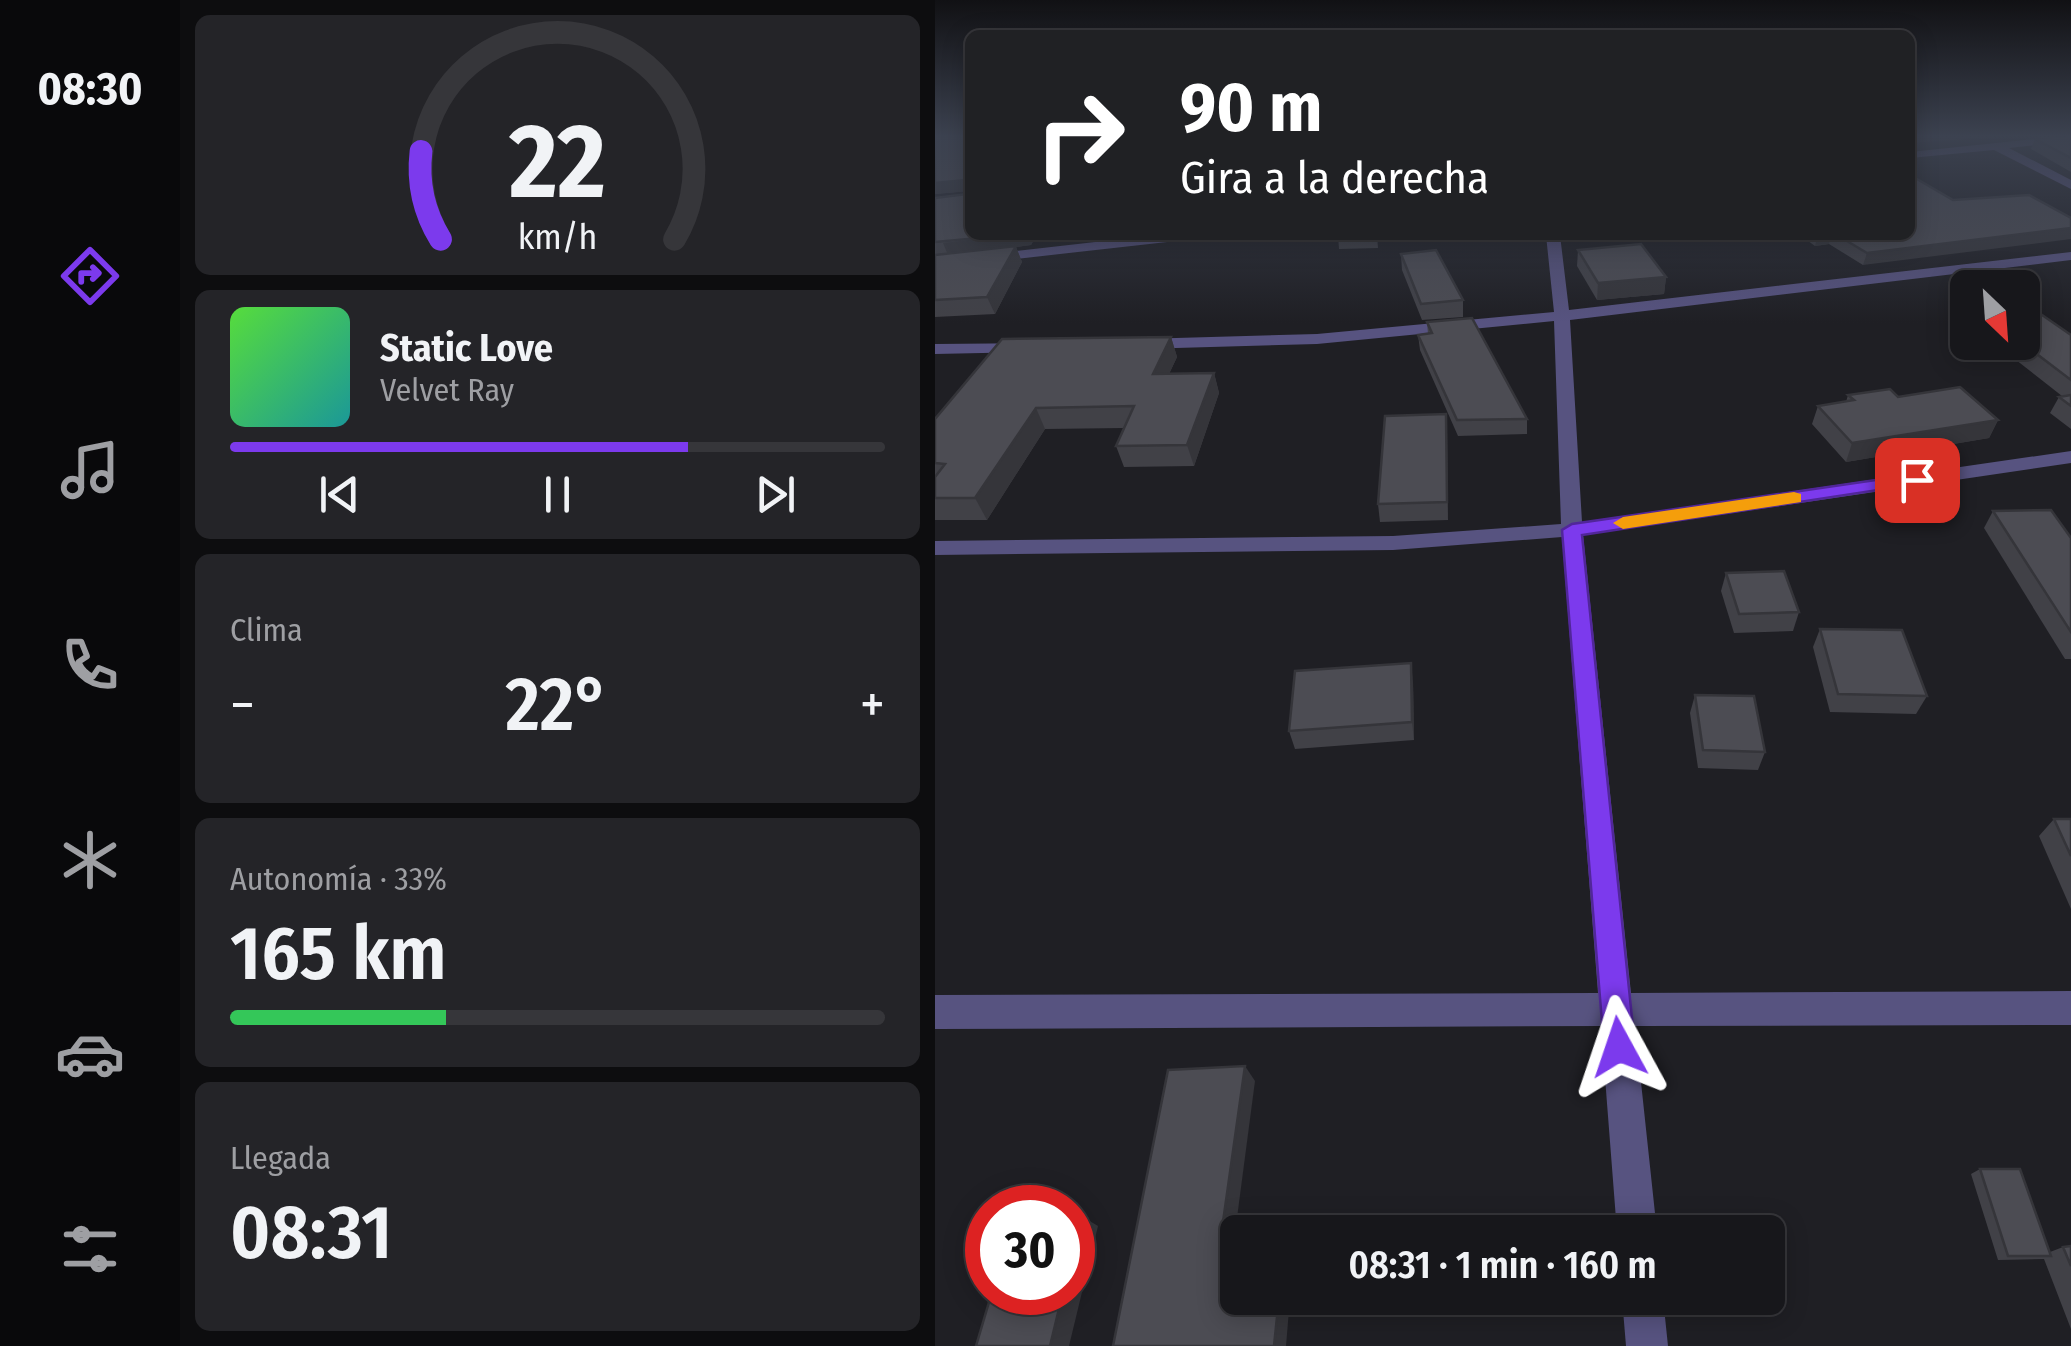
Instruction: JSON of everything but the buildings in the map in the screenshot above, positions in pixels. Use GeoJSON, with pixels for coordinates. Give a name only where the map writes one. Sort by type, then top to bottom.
{"type":"FeatureCollection","features":[{"type":"Feature","properties":{"kind":"street"},"geometry":{"type":"LineString","coordinates":[[935,264],[1149,240]]}},
{"type":"Feature","properties":{"kind":"street"},"geometry":{"type":"LineString","coordinates":[[1554,240],[1562,316],[1572,530],[1635,1215]]}},
{"type":"Feature","properties":{"kind":"street"},"geometry":{"type":"LineString","coordinates":[[1126,344],[1317,339],[1562,316],[2071,256]]}},
{"type":"Feature","properties":{"kind":"street"},"geometry":{"type":"LineString","coordinates":[[935,350],[1049,346]]}},
{"type":"Feature","properties":{"kind":"street"},"geometry":{"type":"LineString","coordinates":[[935,548],[1393,543],[1572,530],[2071,457]]}},
{"type":"Feature","properties":{"kind":"street"},"geometry":{"type":"LineString","coordinates":[[935,1012],[2071,1008]]}},
{"type":"Feature","properties":{"kind":"street"},"geometry":{"type":"LineString","coordinates":[[1644,1315],[1647,1346]]}},
{"type":"Feature","properties":{"kind":"slow traffic"},"geometry":{"type":"LineString","coordinates":[[1623,523],[1794,498]]}},
{"type":"Feature","properties":{"kind":"route"},"geometry":{"type":"LineString","coordinates":[[1619,1047],[1572,530],[1917,480]]}}]}
